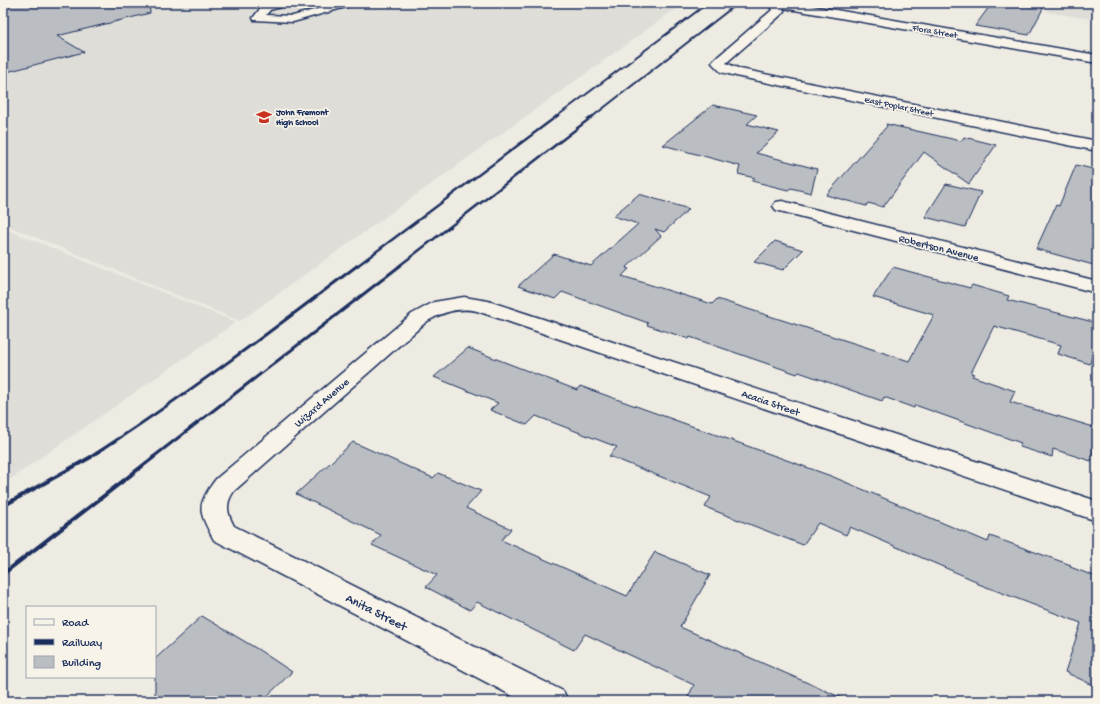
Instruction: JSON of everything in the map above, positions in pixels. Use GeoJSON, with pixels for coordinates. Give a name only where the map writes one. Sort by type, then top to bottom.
{"type":"FeatureCollection","features":[{"type":"Feature","properties":{"kind":"street","name":"East Poplar Street"},"geometry":{"type":"LineString","coordinates":[[774,3],[778,11],[719,63],[724,68],[740,73],[1097,146]]}},
{"type":"Feature","properties":{"kind":"street","name":"Flora Street"},"geometry":{"type":"LineString","coordinates":[[774,3],[1097,59]]}},
{"type":"Feature","properties":{"kind":"street","name":"Robertson Avenue"},"geometry":{"type":"LineString","coordinates":[[782,206],[1097,287]]}},
{"type":"Feature","properties":{"kind":"street","name":"Acacia Street"},"geometry":{"type":"LineString","coordinates":[[443,306],[468,302],[481,305],[1097,511]]}},
{"type":"Feature","properties":{"kind":"street","name":"Wizard Avenue"},"geometry":{"type":"LineString","coordinates":[[213,511],[216,496],[225,485],[418,318],[443,306]]}},
{"type":"Feature","properties":{"kind":"street","name":"Anita Street"},"geometry":{"type":"LineString","coordinates":[[213,511],[224,533],[552,701]]}},
{"type":"Feature","properties":{"kind":"lane"},"geometry":{"type":"LineString","coordinates":[[284,3],[266,8],[258,18],[293,19],[349,3]]}},
{"type":"Feature","properties":{"kind":"shaded area","name":"John Fremont High School"},"geometry":{"type":"Polygon","coordinates":[[[3,3],[684,3],[240,321],[3,224],[3,3]]]}},
{"type":"Feature","properties":{"kind":"shaded area"},"geometry":{"type":"Polygon","coordinates":[[[1052,3],[1097,3],[1097,20],[1047,12],[1052,3]]]}},
{"type":"Feature","properties":{"kind":"shaded area"},"geometry":{"type":"Polygon","coordinates":[[[3,228],[236,322],[3,484],[3,228]]]}},
{"type":"Feature","properties":{"kind":"building"},"geometry":{"type":"Polygon","coordinates":[[[3,3],[149,3],[150,13],[57,36],[84,52],[3,73],[3,3]]]}},
{"type":"Feature","properties":{"kind":"building"},"geometry":{"type":"Polygon","coordinates":[[[992,3],[1046,3],[1029,35],[975,26],[992,3]]]}},
{"type":"Feature","properties":{"kind":"building"},"geometry":{"type":"Polygon","coordinates":[[[713,105],[757,115],[747,124],[779,132],[756,153],[817,169],[811,193],[791,188],[788,190],[752,181],[755,178],[738,174],[740,166],[663,145],[713,105]]]}},
{"type":"Feature","properties":{"kind":"building"},"geometry":{"type":"Polygon","coordinates":[[[886,124],[961,141],[964,137],[996,145],[969,184],[924,152],[883,207],[868,203],[866,206],[826,195],[887,126],[886,124]]]}},
{"type":"Feature","properties":{"kind":"building"},"geometry":{"type":"Polygon","coordinates":[[[1076,165],[1097,170],[1097,266],[1036,249],[1056,205],[1059,206],[1076,165]]]}},
{"type":"Feature","properties":{"kind":"building"},"geometry":{"type":"Polygon","coordinates":[[[946,184],[981,192],[965,227],[925,217],[946,184]]]}},
{"type":"Feature","properties":{"kind":"building"},"geometry":{"type":"Polygon","coordinates":[[[639,194],[689,209],[664,232],[655,229],[661,236],[626,268],[629,269],[622,276],[712,304],[717,299],[909,361],[934,315],[873,297],[893,267],[970,288],[972,285],[1009,296],[1007,300],[1097,323],[1097,335],[1090,364],[1058,354],[1061,345],[994,326],[971,373],[974,374],[972,376],[1015,391],[1010,402],[1097,428],[1091,461],[1053,449],[1052,457],[1020,447],[1021,443],[915,405],[914,408],[884,397],[882,401],[799,372],[797,374],[690,337],[689,339],[647,325],[648,323],[562,292],[555,299],[518,286],[554,254],[591,266],[638,224],[613,216],[639,194]]]}},
{"type":"Feature","properties":{"kind":"building"},"geometry":{"type":"Polygon","coordinates":[[[775,241],[803,250],[783,270],[754,262],[775,241]]]}},
{"type":"Feature","properties":{"kind":"building"},"geometry":{"type":"Polygon","coordinates":[[[468,348],[577,390],[580,386],[831,476],[988,542],[990,536],[1071,565],[1070,567],[1097,577],[1097,687],[1065,672],[1081,623],[976,583],[976,581],[850,527],[846,535],[818,523],[803,545],[705,507],[711,497],[609,456],[617,447],[536,416],[527,425],[490,410],[498,403],[434,377],[468,348]]]}},
{"type":"Feature","properties":{"kind":"building"},"geometry":{"type":"Polygon","coordinates":[[[353,442],[433,478],[438,473],[481,491],[466,508],[511,529],[501,540],[627,596],[655,552],[710,575],[680,627],[849,701],[686,701],[694,685],[585,634],[574,650],[477,602],[470,610],[426,587],[437,575],[372,545],[381,535],[296,494],[353,442]]]}},
{"type":"Feature","properties":{"kind":"building"},"geometry":{"type":"Polygon","coordinates":[[[202,616],[259,650],[292,672],[262,701],[155,701],[156,658],[202,616]]]}},
{"type":"Feature","properties":{"kind":"railway"},"geometry":{"type":"LineString","coordinates":[[556,117],[708,3]]}},
{"type":"Feature","properties":{"kind":"railway"},"geometry":{"type":"LineString","coordinates":[[592,117],[738,3]]}},
{"type":"Feature","properties":{"kind":"railway"},"geometry":{"type":"LineString","coordinates":[[357,266],[557,116]]}},
{"type":"Feature","properties":{"kind":"railway"},"geometry":{"type":"LineString","coordinates":[[399,266],[593,116]]}},
{"type":"Feature","properties":{"kind":"railway"},"geometry":{"type":"LineString","coordinates":[[89,458],[192,388],[259,340],[358,265]]}},
{"type":"Feature","properties":{"kind":"railway"},"geometry":{"type":"LineString","coordinates":[[152,458],[401,265]]}},
{"type":"Feature","properties":{"kind":"railway"},"geometry":{"type":"LineString","coordinates":[[3,506],[91,457]]}},
{"type":"Feature","properties":{"kind":"railway"},"geometry":{"type":"LineString","coordinates":[[3,574],[154,457]]}},
{"type":"Feature","properties":{"kind":"place","name":"John Fremont High School"},"geometry":{"type":"Point","coordinates":[264,117]}}]}
